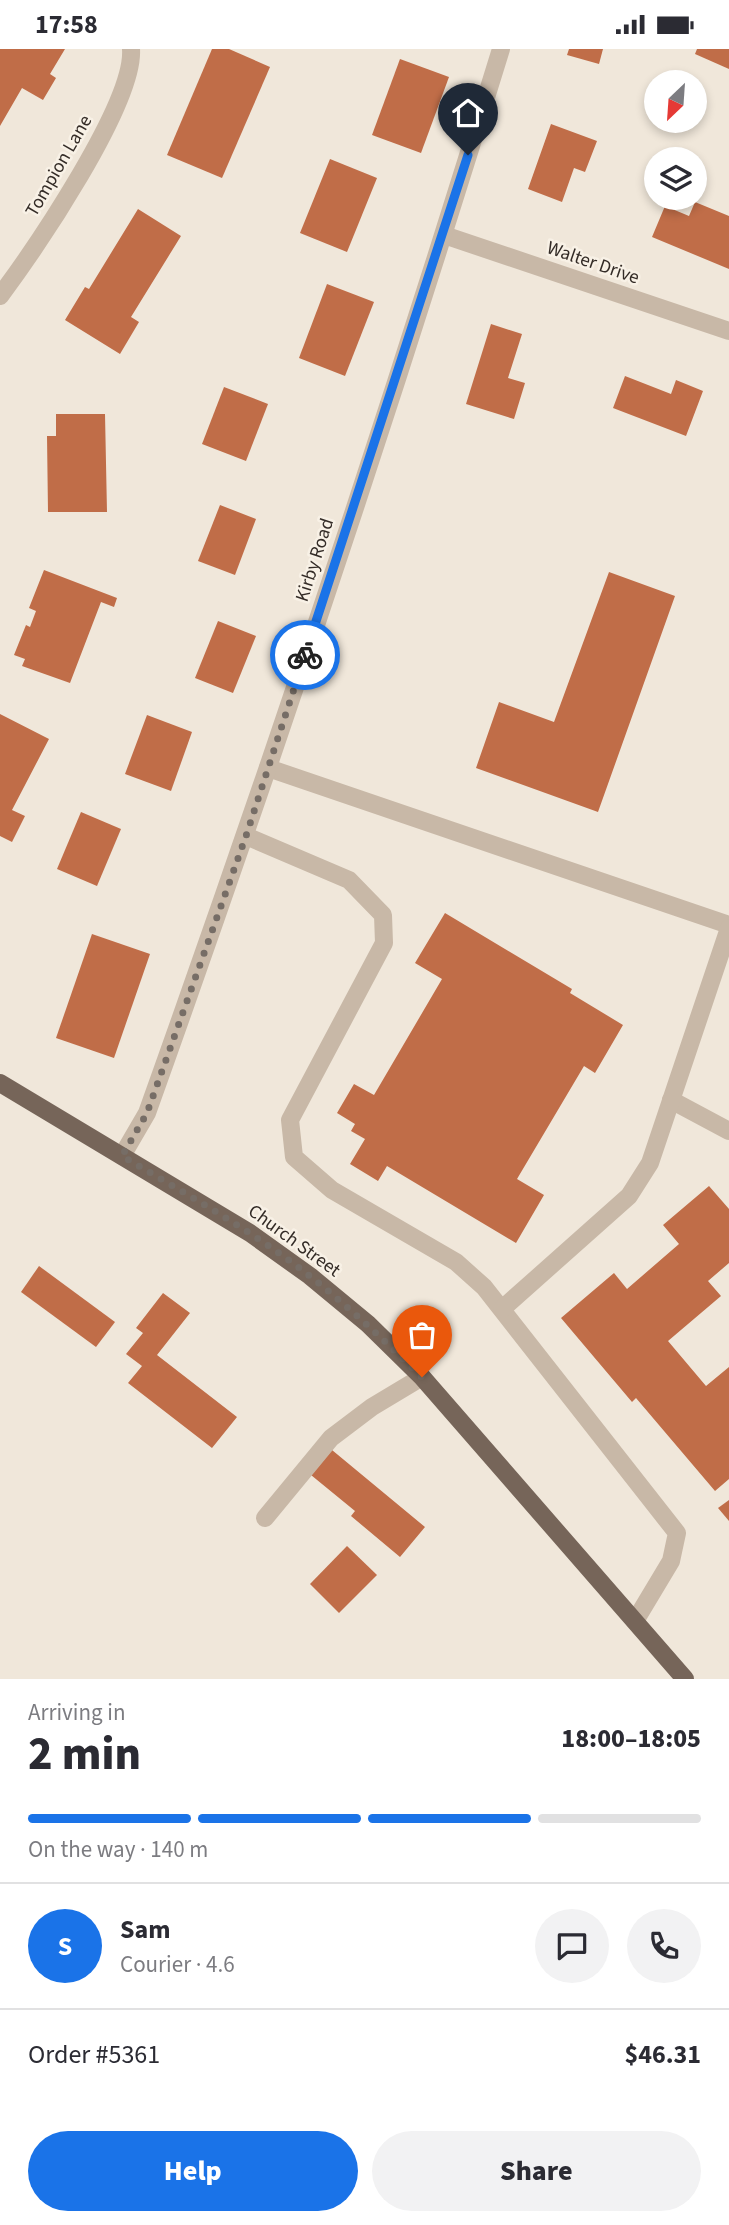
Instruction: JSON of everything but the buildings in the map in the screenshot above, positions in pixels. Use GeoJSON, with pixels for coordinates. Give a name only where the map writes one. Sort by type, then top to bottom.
{"type":"FeatureCollection","features":[{"type":"Feature","properties":{"kind":"main road","name":"Church Street"},"geometry":{"type":"LineString","coordinates":[[0,1083],[250,1233],[310,1276],[368,1324],[422,1377],[685,1679]]}},
{"type":"Feature","properties":{"kind":"street","name":"Tompion Lane"},"geometry":{"type":"LineString","coordinates":[[0,296],[32,254],[121,101],[132,65],[131,49]]}},
{"type":"Feature","properties":{"kind":"street","name":"Kirby Road"},"geometry":{"type":"LineString","coordinates":[[122,1156],[147,1113],[246,836],[444,235],[501,49]]}},
{"type":"Feature","properties":{"kind":"street","name":"Walter Drive"},"geometry":{"type":"LineString","coordinates":[[444,235],[729,331]]}},
{"type":"Feature","properties":{"kind":"street"},"geometry":{"type":"LineString","coordinates":[[268,768],[729,926],[650,1163],[629,1196],[502,1310]]}},
{"type":"Feature","properties":{"kind":"street"},"geometry":{"type":"LineString","coordinates":[[246,836],[349,880],[371,899],[383,915],[384,943],[290,1120],[293,1157],[332,1190],[456,1262],[484,1287],[677,1533],[671,1561],[635,1621]]}},
{"type":"Feature","properties":{"kind":"street"},"geometry":{"type":"LineString","coordinates":[[671,1100],[729,1131]]}},
{"type":"Feature","properties":{"kind":"street"},"geometry":{"type":"LineString","coordinates":[[265,1518],[331,1439],[372,1406],[422,1377]]}},
{"type":"Feature","properties":{"kind":"way so far"},"geometry":{"type":"LineString","coordinates":[[305,655],[246,836],[147,1113],[122,1156],[250,1233],[310,1276],[368,1324],[422,1377]]}},
{"type":"Feature","properties":{"kind":"route"},"geometry":{"type":"LineString","coordinates":[[305,655],[468,155]]}}]}
